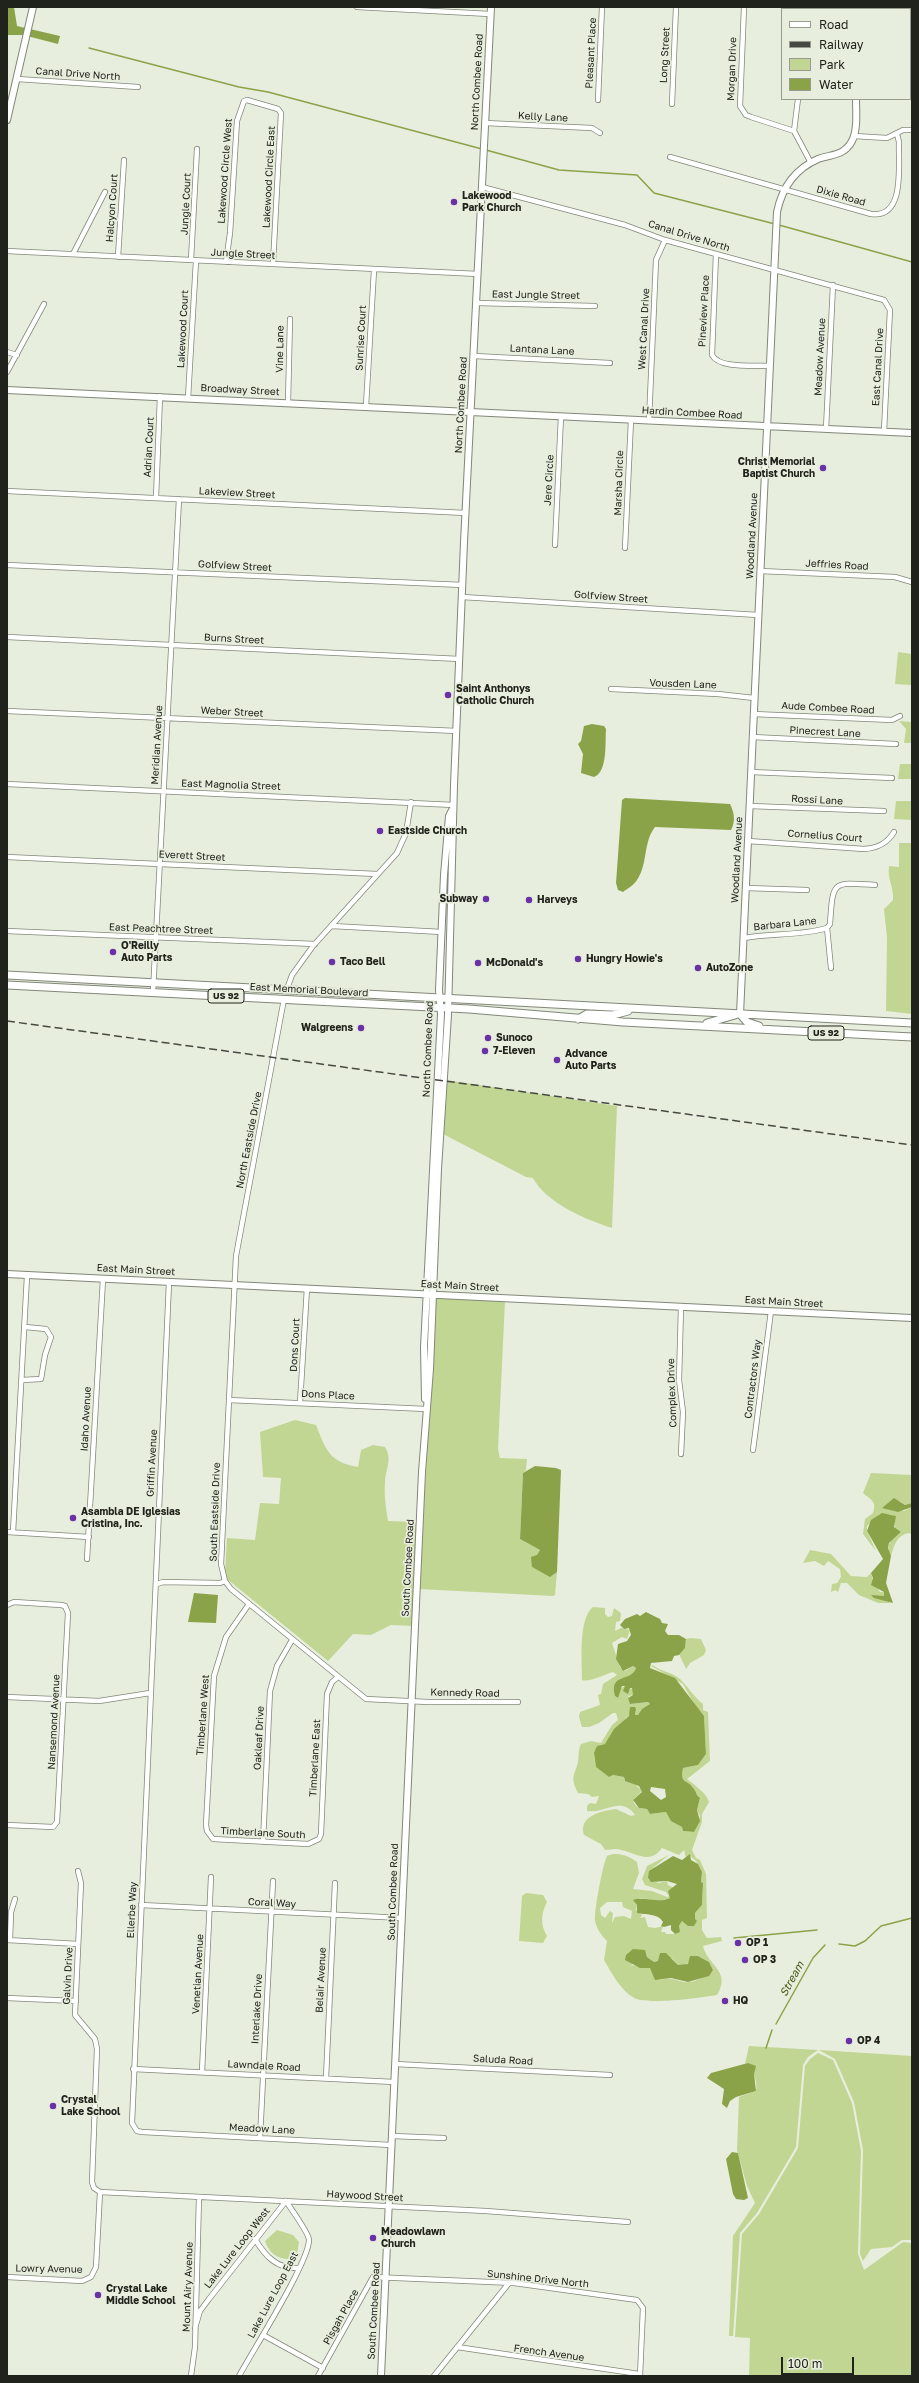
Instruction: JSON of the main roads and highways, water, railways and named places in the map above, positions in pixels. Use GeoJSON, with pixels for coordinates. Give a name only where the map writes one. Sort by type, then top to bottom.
{"type":"FeatureCollection","features":[{"type":"Feature","properties":{"kind":"main road"},"geometry":{"type":"LineString","coordinates":[[7,120],[33,7]]}},
{"type":"Feature","properties":{"kind":"main road","name":"North Combee Road"},"geometry":{"type":"LineString","coordinates":[[431,1294],[444,1008],[448,998],[462,597],[490,10]]}},
{"type":"Feature","properties":{"kind":"main road","name":"Woodland Avenue"},"geometry":{"type":"LineString","coordinates":[[740,1014],[776,224],[784,189],[798,172],[811,163],[842,153],[854,136],[856,100]]}},
{"type":"Feature","properties":{"kind":"main road","name":"Broadway Street"},"geometry":{"type":"LineString","coordinates":[[7,390],[471,411]]}},
{"type":"Feature","properties":{"kind":"main road","name":"Hardin Combee Road"},"geometry":{"type":"LineString","coordinates":[[471,411],[912,433]]}},
{"type":"Feature","properties":{"kind":"main road","name":"North Combee Road"},"geometry":{"type":"LineString","coordinates":[[444,1008],[440,997],[442,932],[448,823],[454,805]]}},
{"type":"Feature","properties":{"kind":"main road"},"geometry":{"type":"LineString","coordinates":[[8,975],[8,985]]}},
{"type":"Feature","properties":{"kind":"main road","name":"East Memorial Boulevard"},"geometry":{"type":"LineString","coordinates":[[8,975],[440,997]]}},
{"type":"Feature","properties":{"kind":"main road","name":"East Memorial Boulevard"},"geometry":{"type":"LineString","coordinates":[[8,985],[444,1008]]}},
{"type":"Feature","properties":{"kind":"main road"},"geometry":{"type":"LineString","coordinates":[[230,996],[277,993],[287,989]]}},
{"type":"Feature","properties":{"kind":"main road","name":"US 92"},"geometry":{"type":"LineString","coordinates":[[440,997],[912,1023]]}},
{"type":"Feature","properties":{"kind":"main road","name":"US 92"},"geometry":{"type":"LineString","coordinates":[[444,1008],[578,1019],[912,1037]]}},
{"type":"Feature","properties":{"kind":"main road"},"geometry":{"type":"LineString","coordinates":[[578,1019],[587,1014],[613,1015],[636,1008]]}},
{"type":"Feature","properties":{"kind":"main road"},"geometry":{"type":"LineString","coordinates":[[686,1025],[721,1021],[740,1014],[747,1022],[778,1030]]}},
{"type":"Feature","properties":{"kind":"main road","name":"East Main Street"},"geometry":{"type":"LineString","coordinates":[[7,1274],[912,1318]]}},
{"type":"Feature","properties":{"kind":"main road","name":"South Combee Road"},"geometry":{"type":"LineString","coordinates":[[380,2376],[426,1409],[429,1387],[431,1294]]}},
{"type":"Feature","properties":{"kind":"water"},"geometry":{"type":"Polygon","coordinates":[[[7,7],[14,7],[17,26],[60,36],[58,44],[23,35],[7,35],[7,7]]]}},
{"type":"Feature","properties":{"kind":"water"},"geometry":{"type":"Polygon","coordinates":[[[592,724],[604,726],[606,729],[604,763],[602,769],[594,777],[581,773],[583,754],[578,744],[581,741],[584,726],[592,724]]]}},
{"type":"Feature","properties":{"kind":"water"},"geometry":{"type":"Polygon","coordinates":[[[625,798],[730,804],[734,823],[731,830],[655,827],[649,839],[640,874],[634,884],[623,892],[618,890],[616,883],[622,800],[625,798]]]}},
{"type":"Feature","properties":{"kind":"water"},"geometry":{"type":"Polygon","coordinates":[[[535,1466],[556,1468],[561,1470],[557,1572],[550,1577],[532,1567],[531,1557],[537,1555],[540,1550],[520,1539],[523,1473],[535,1466]]]}},
{"type":"Feature","properties":{"kind":"water"},"geometry":{"type":"Polygon","coordinates":[[[894,1498],[905,1505],[912,1503],[912,1507],[898,1512],[882,1508],[894,1498]]]}},
{"type":"Feature","properties":{"kind":"water"},"geometry":{"type":"Polygon","coordinates":[[[882,1513],[896,1516],[894,1527],[901,1532],[889,1543],[888,1548],[891,1556],[886,1583],[893,1603],[874,1598],[871,1595],[884,1596],[884,1592],[871,1585],[873,1578],[871,1573],[883,1559],[867,1531],[871,1520],[882,1513]]]}},
{"type":"Feature","properties":{"kind":"water"},"geometry":{"type":"Polygon","coordinates":[[[194,1593],[218,1595],[216,1623],[188,1622],[194,1593]]]}},
{"type":"Feature","properties":{"kind":"water"},"geometry":{"type":"Polygon","coordinates":[[[646,1612],[660,1619],[662,1623],[668,1624],[665,1631],[668,1635],[679,1635],[686,1639],[685,1648],[679,1655],[674,1656],[672,1661],[651,1663],[650,1668],[675,1678],[704,1716],[706,1754],[698,1765],[683,1768],[682,1773],[683,1779],[695,1790],[700,1798],[697,1810],[700,1821],[694,1832],[683,1831],[682,1827],[671,1821],[666,1812],[650,1814],[647,1809],[639,1808],[633,1800],[642,1792],[639,1786],[625,1781],[624,1777],[613,1775],[609,1777],[596,1767],[594,1753],[597,1746],[605,1744],[614,1729],[629,1716],[630,1707],[635,1707],[635,1715],[638,1715],[642,1709],[650,1704],[648,1702],[630,1704],[628,1698],[633,1695],[632,1688],[630,1688],[628,1694],[623,1691],[625,1686],[622,1686],[618,1698],[615,1696],[614,1689],[615,1684],[618,1681],[633,1673],[636,1668],[633,1666],[623,1671],[616,1659],[618,1644],[627,1641],[631,1635],[629,1628],[624,1629],[620,1625],[625,1619],[637,1614],[640,1616],[646,1612]],[[651,1787],[650,1791],[661,1800],[666,1797],[665,1789],[651,1787]]]}},
{"type":"Feature","properties":{"kind":"water"},"geometry":{"type":"Polygon","coordinates":[[[690,1854],[691,1860],[698,1864],[702,1872],[702,1905],[695,1913],[695,1919],[697,1921],[694,1926],[688,1926],[682,1921],[679,1926],[680,1932],[675,1934],[671,1930],[671,1925],[664,1927],[661,1926],[663,1922],[658,1917],[637,1913],[637,1905],[633,1900],[665,1900],[670,1898],[668,1891],[677,1884],[667,1881],[651,1882],[648,1878],[649,1871],[673,1856],[682,1860],[690,1854]]]}},
{"type":"Feature","properties":{"kind":"water"},"geometry":{"type":"Polygon","coordinates":[[[633,1949],[645,1950],[647,1957],[654,1962],[658,1961],[660,1953],[666,1953],[678,1965],[688,1964],[690,1956],[698,1956],[709,1962],[713,1970],[709,1976],[688,1982],[671,1978],[655,1980],[650,1968],[640,1968],[625,1960],[626,1955],[633,1949]]]}},
{"type":"Feature","properties":{"kind":"water"},"geometry":{"type":"Polygon","coordinates":[[[748,2063],[756,2066],[754,2074],[756,2091],[736,2097],[730,2101],[727,2108],[722,2104],[724,2089],[707,2078],[711,2073],[748,2063]]]}},
{"type":"Feature","properties":{"kind":"water"},"geometry":{"type":"Polygon","coordinates":[[[732,2152],[738,2153],[748,2198],[744,2200],[736,2199],[733,2194],[726,2159],[732,2152]]]}},
{"type":"Feature","properties":{"kind":"waterway"},"geometry":{"type":"LineString","coordinates":[[89,48],[239,87],[268,92],[482,149]]}},
{"type":"Feature","properties":{"kind":"waterway"},"geometry":{"type":"LineString","coordinates":[[486,150],[559,170],[637,175],[654,193],[775,224]]}},
{"type":"Feature","properties":{"kind":"waterway"},"geometry":{"type":"LineString","coordinates":[[779,225],[912,262]]}},
{"type":"Feature","properties":{"kind":"waterway","name":"Stream"},"geometry":{"type":"LineString","coordinates":[[839,1944],[855,1946],[865,1941],[881,1926],[912,1918]]}},
{"type":"Feature","properties":{"kind":"waterway","name":"Stream"},"geometry":{"type":"LineString","coordinates":[[734,1938],[817,1930]]}},
{"type":"Feature","properties":{"kind":"waterway","name":"Stream"},"geometry":{"type":"LineString","coordinates":[[776,2024],[813,1958],[825,1945]]}},
{"type":"Feature","properties":{"kind":"waterway","name":"Stream"},"geometry":{"type":"LineString","coordinates":[[766,2048],[772,2030]]}},
{"type":"Feature","properties":{"kind":"railway"},"geometry":{"type":"LineString","coordinates":[[7,1021],[912,1145]]}},
{"type":"Feature","properties":{"kind":"place","name":"Lakewood Park Church"},"geometry":{"type":"Point","coordinates":[454,202]}},
{"type":"Feature","properties":{"kind":"place","name":"Christ Memorial Baptist Church"},"geometry":{"type":"Point","coordinates":[823,468]}},
{"type":"Feature","properties":{"kind":"place","name":"Saint Anthonys Catholic Church"},"geometry":{"type":"Point","coordinates":[448,695]}},
{"type":"Feature","properties":{"kind":"place","name":"Eastside Church"},"geometry":{"type":"Point","coordinates":[380,831]}},
{"type":"Feature","properties":{"kind":"place","name":"Subway"},"geometry":{"type":"Point","coordinates":[486,899]}},
{"type":"Feature","properties":{"kind":"place","name":"Harveys"},"geometry":{"type":"Point","coordinates":[529,900]}},
{"type":"Feature","properties":{"kind":"place","name":"O'Reilly Auto Parts"},"geometry":{"type":"Point","coordinates":[113,952]}},
{"type":"Feature","properties":{"kind":"place","name":"Hungry Howie's"},"geometry":{"type":"Point","coordinates":[578,959]}},
{"type":"Feature","properties":{"kind":"place","name":"Taco Bell"},"geometry":{"type":"Point","coordinates":[332,962]}},
{"type":"Feature","properties":{"kind":"place","name":"McDonald's"},"geometry":{"type":"Point","coordinates":[478,963]}},
{"type":"Feature","properties":{"kind":"place","name":"AutoZone"},"geometry":{"type":"Point","coordinates":[698,968]}},
{"type":"Feature","properties":{"kind":"place","name":"Walgreens"},"geometry":{"type":"Point","coordinates":[361,1028]}},
{"type":"Feature","properties":{"kind":"place","name":"Sunoco"},"geometry":{"type":"Point","coordinates":[488,1038]}},
{"type":"Feature","properties":{"kind":"place","name":"7-Eleven"},"geometry":{"type":"Point","coordinates":[485,1051]}},
{"type":"Feature","properties":{"kind":"place","name":"Advance Auto Parts"},"geometry":{"type":"Point","coordinates":[557,1060]}},
{"type":"Feature","properties":{"kind":"place","name":"Asambla DE Iglesias Cristina, Inc."},"geometry":{"type":"Point","coordinates":[73,1518]}},
{"type":"Feature","properties":{"kind":"place","name":"OP 1"},"geometry":{"type":"Point","coordinates":[738,1943]}},
{"type":"Feature","properties":{"kind":"place","name":"OP 3"},"geometry":{"type":"Point","coordinates":[745,1960]}},
{"type":"Feature","properties":{"kind":"place","name":"HQ"},"geometry":{"type":"Point","coordinates":[725,2001]}},
{"type":"Feature","properties":{"kind":"place","name":"OP 4"},"geometry":{"type":"Point","coordinates":[849,2041]}},
{"type":"Feature","properties":{"kind":"place","name":"Crystal Lake School"},"geometry":{"type":"Point","coordinates":[53,2106]}},
{"type":"Feature","properties":{"kind":"place","name":"Meadowlawn Church"},"geometry":{"type":"Point","coordinates":[373,2238]}},
{"type":"Feature","properties":{"kind":"place","name":"Crystal Lake Middle School"},"geometry":{"type":"Point","coordinates":[98,2295]}}]}
